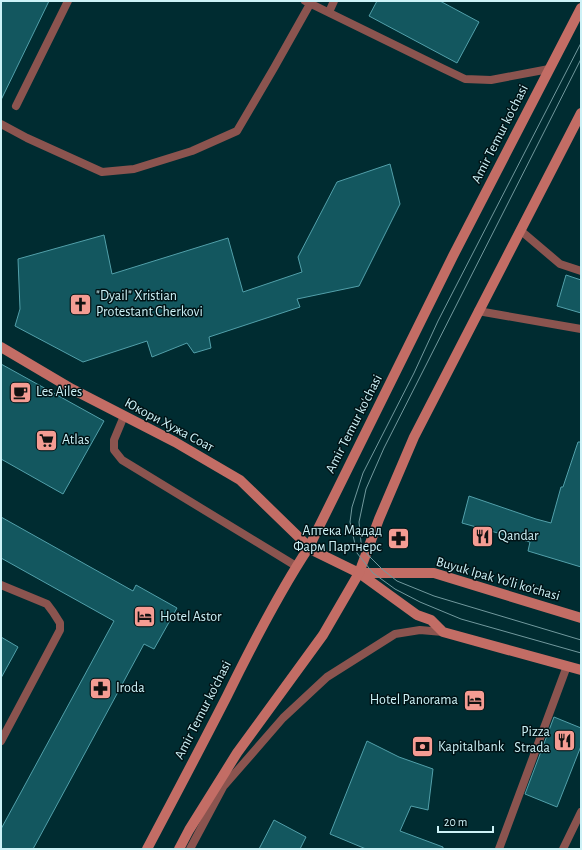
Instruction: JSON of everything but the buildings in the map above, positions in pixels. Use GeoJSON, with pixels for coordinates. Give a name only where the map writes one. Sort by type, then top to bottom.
{"type":"FeatureCollection","features":[{"type":"Feature","properties":{"kind":"main road","name":"Amir Temur ko'chasi"},"geometry":{"type":"LineString","coordinates":[[147,849],[258,635],[296,566],[309,547],[453,256],[581,8]]}},
{"type":"Feature","properties":{"kind":"main road"},"geometry":{"type":"LineString","coordinates":[[179,849],[189,830],[237,754],[323,635],[359,573],[379,519],[414,437],[581,113]]}},
{"type":"Feature","properties":{"kind":"main road","name":"Юкори Хужа Соат"},"geometry":{"type":"LineString","coordinates":[[1,348],[72,389],[175,442],[240,480],[309,547]]}},
{"type":"Feature","properties":{"kind":"main road","name":"Buyuk Ipak Yo'li ko'chasi"},"geometry":{"type":"LineString","coordinates":[[309,547],[359,573],[417,615],[431,620],[443,632],[581,670]]}},
{"type":"Feature","properties":{"kind":"main road","name":"Buyuk Ipak Yo'li ko'chasi"},"geometry":{"type":"LineString","coordinates":[[359,573],[434,573],[581,618]]}},
{"type":"Feature","properties":{"kind":"lane"},"geometry":{"type":"LineString","coordinates":[[16,106],[68,1]]}},
{"type":"Feature","properties":{"kind":"lane"},"geometry":{"type":"LineString","coordinates":[[329,12],[334,1]]}},
{"type":"Feature","properties":{"kind":"lane"},"geometry":{"type":"LineString","coordinates":[[1,124],[27,138],[102,172],[134,169],[192,151],[237,131],[274,68],[308,2],[465,79],[491,80],[549,69]]}},
{"type":"Feature","properties":{"kind":"lane"},"geometry":{"type":"LineString","coordinates":[[520,230],[560,264],[581,271]]}},
{"type":"Feature","properties":{"kind":"lane"},"geometry":{"type":"LineString","coordinates":[[478,311],[581,329]]}},
{"type":"Feature","properties":{"kind":"lane"},"geometry":{"type":"LineString","coordinates":[[124,416],[114,440],[114,450],[122,460],[296,566]]}},
{"type":"Feature","properties":{"kind":"lane"},"geometry":{"type":"LineString","coordinates":[[1,585],[47,604],[60,623],[60,630],[1,741]]}},
{"type":"Feature","properties":{"kind":"lane"},"geometry":{"type":"LineString","coordinates":[[190,849],[223,787],[283,718],[327,677],[395,634],[420,630],[443,632]]}},
{"type":"Feature","properties":{"kind":"lane"},"geometry":{"type":"LineString","coordinates":[[499,849],[567,666]]}},
{"type":"Feature","properties":{"kind":"lane"},"geometry":{"type":"LineString","coordinates":[[562,849],[581,812]]}},
{"type":"Feature","properties":{"kind":"tram line"},"geometry":{"type":"LineString","coordinates":[[581,43],[438,321],[414,373],[363,473],[352,507],[350,522],[357,553],[373,573],[395,589],[420,602],[461,619],[581,653]]}},
{"type":"Feature","properties":{"kind":"tram line"},"geometry":{"type":"LineString","coordinates":[[581,59],[384,448],[366,489],[359,522],[361,542],[367,554],[397,581],[434,596],[581,640]]}},
{"type":"Feature","properties":{"kind":"place","name":"\"Dyail\" Xristian Protestant Cherkovi"},"geometry":{"type":"Point","coordinates":[80,304]}},
{"type":"Feature","properties":{"kind":"place","name":"Les Ailes"},"geometry":{"type":"Point","coordinates":[20,392]}},
{"type":"Feature","properties":{"kind":"place","name":"Atlas"},"geometry":{"type":"Point","coordinates":[47,440]}},
{"type":"Feature","properties":{"kind":"place","name":"Qandar"},"geometry":{"type":"Point","coordinates":[483,536]}},
{"type":"Feature","properties":{"kind":"place","name":"Аптека Мадад Фарм Партнерс"},"geometry":{"type":"Point","coordinates":[398,539]}},
{"type":"Feature","properties":{"kind":"place","name":"Hotel Astor"},"geometry":{"type":"Point","coordinates":[145,617]}},
{"type":"Feature","properties":{"kind":"place","name":"Iroda"},"geometry":{"type":"Point","coordinates":[100,688]}},
{"type":"Feature","properties":{"kind":"place","name":"Hotel Panorama"},"geometry":{"type":"Point","coordinates":[474,700]}},
{"type":"Feature","properties":{"kind":"place","name":"Pizza Strada"},"geometry":{"type":"Point","coordinates":[565,740]}},
{"type":"Feature","properties":{"kind":"place","name":"Kapitalbank"},"geometry":{"type":"Point","coordinates":[423,747]}}]}
